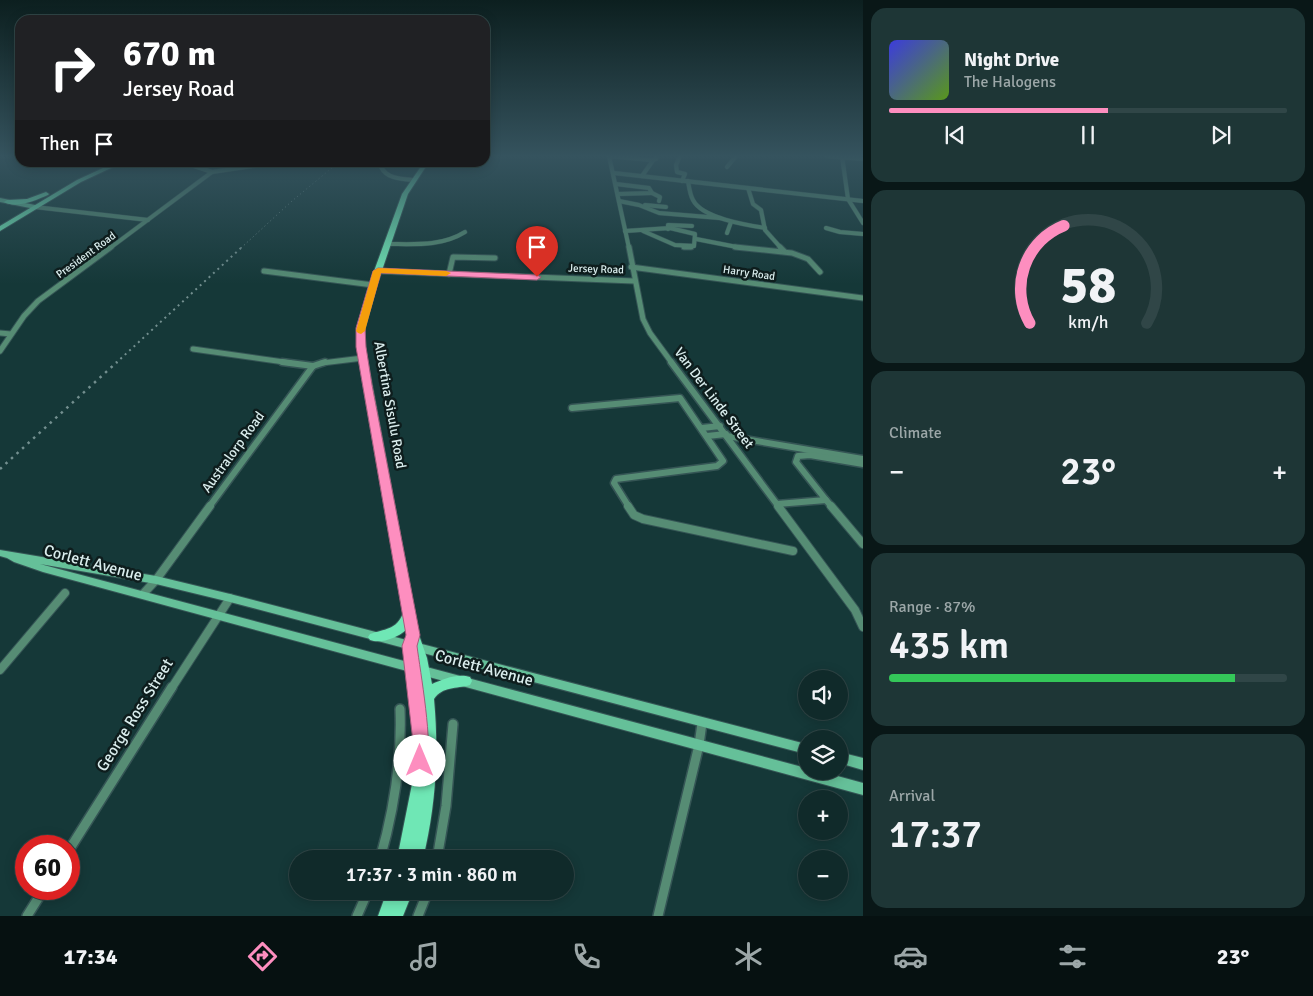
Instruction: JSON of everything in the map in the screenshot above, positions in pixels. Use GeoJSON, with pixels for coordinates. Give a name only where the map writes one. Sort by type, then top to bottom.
{"type":"FeatureCollection","features":[{"type":"Feature","properties":{"kind":"main road"},"geometry":{"type":"LineString","coordinates":[[3,203],[34,199]]}},
{"type":"Feature","properties":{"kind":"main road"},"geometry":{"type":"LineString","coordinates":[[0,229],[40,199]]}},
{"type":"Feature","properties":{"kind":"main road"},"geometry":{"type":"LineString","coordinates":[[0,222],[12,213],[29,208],[46,199]]}},
{"type":"Feature","properties":{"kind":"main road","name":"Albertina Sisulu Road"},"geometry":{"type":"LineString","coordinates":[[403,199],[386,244],[361,328],[363,358],[418,669],[427,698],[430,775],[417,850]]}},
{"type":"Feature","properties":{"kind":"main road"},"geometry":{"type":"LineString","coordinates":[[3,203],[12,213]]}},
{"type":"Feature","properties":{"kind":"main road"},"geometry":{"type":"LineString","coordinates":[[374,637],[399,630],[407,621],[409,612]]}},
{"type":"Feature","properties":{"kind":"main road","name":"Albertina Sisulu Road"},"geometry":{"type":"LineString","coordinates":[[407,850],[420,779],[421,752],[417,705],[418,669]]}},
{"type":"Feature","properties":{"kind":"main road"},"geometry":{"type":"LineString","coordinates":[[427,698],[434,688],[443,684],[465,681]]}},
{"type":"Feature","properties":{"kind":"main road"},"geometry":{"type":"LineString","coordinates":[[386,916],[392,900]]}},
{"type":"Feature","properties":{"kind":"main road"},"geometry":{"type":"LineString","coordinates":[[395,916],[401,900]]}},
{"type":"Feature","properties":{"kind":"street","name":"President Road"},"geometry":{"type":"LineString","coordinates":[[0,351],[11,334],[38,301],[176,199]]}},
{"type":"Feature","properties":{"kind":"street","name":"Van Der Linde Street"},"geometry":{"type":"LineString","coordinates":[[619,199],[634,281],[643,319],[650,333],[855,610],[863,628]]}},
{"type":"Feature","properties":{"kind":"street"},"geometry":{"type":"LineString","coordinates":[[692,199],[720,218],[731,222],[765,228]]}},
{"type":"Feature","properties":{"kind":"street"},"geometry":{"type":"LineString","coordinates":[[751,199],[753,204],[761,210],[765,228],[775,244],[784,251]]}},
{"type":"Feature","properties":{"kind":"street"},"geometry":{"type":"LineString","coordinates":[[848,199],[863,201]]}},
{"type":"Feature","properties":{"kind":"street"},"geometry":{"type":"LineString","coordinates":[[848,199],[863,223]]}},
{"type":"Feature","properties":{"kind":"street"},"geometry":{"type":"LineString","coordinates":[[619,202],[666,207]]}},
{"type":"Feature","properties":{"kind":"street"},"geometry":{"type":"LineString","coordinates":[[3,203],[29,208],[148,220]]}},
{"type":"Feature","properties":{"kind":"street"},"geometry":{"type":"LineString","coordinates":[[639,205],[659,213],[720,218]]}},
{"type":"Feature","properties":{"kind":"street"},"geometry":{"type":"LineString","coordinates":[[727,233],[731,222]]}},
{"type":"Feature","properties":{"kind":"street"},"geometry":{"type":"LineString","coordinates":[[668,229],[669,225],[692,226]]}},
{"type":"Feature","properties":{"kind":"street"},"geometry":{"type":"LineString","coordinates":[[826,228],[840,232],[863,234]]}},
{"type":"Feature","properties":{"kind":"street"},"geometry":{"type":"LineString","coordinates":[[625,231],[668,229],[695,234],[696,239],[694,246],[686,247],[655,238],[643,231]]}},
{"type":"Feature","properties":{"kind":"street"},"geometry":{"type":"LineString","coordinates":[[386,244],[442,242],[456,239],[464,232]]}},
{"type":"Feature","properties":{"kind":"street"},"geometry":{"type":"LineString","coordinates":[[696,239],[753,250],[784,251],[808,259],[820,272]]}},
{"type":"Feature","properties":{"kind":"street"},"geometry":{"type":"LineString","coordinates":[[449,274],[453,257],[495,258]]}},
{"type":"Feature","properties":{"kind":"street","name":"Harry Road"},"geometry":{"type":"LineString","coordinates":[[631,267],[863,298]]}},
{"type":"Feature","properties":{"kind":"street"},"geometry":{"type":"LineString","coordinates":[[264,271],[373,284]]}},
{"type":"Feature","properties":{"kind":"street","name":"Jersey Road"},"geometry":{"type":"LineString","coordinates":[[378,271],[634,281]]}},
{"type":"Feature","properties":{"kind":"street"},"geometry":{"type":"LineString","coordinates":[[0,333],[11,334]]}},
{"type":"Feature","properties":{"kind":"street"},"geometry":{"type":"LineString","coordinates":[[193,349],[312,366],[327,361],[363,358]]}},
{"type":"Feature","properties":{"kind":"street","name":"Australorp Road"},"geometry":{"type":"LineString","coordinates":[[142,594],[156,580],[312,366]]}},
{"type":"Feature","properties":{"kind":"street"},"geometry":{"type":"LineString","coordinates":[[572,408],[680,398],[723,458],[721,464],[616,478],[614,483],[634,515],[643,519],[793,551]]}},
{"type":"Feature","properties":{"kind":"street"},"geometry":{"type":"LineString","coordinates":[[702,428],[720,426]]}},
{"type":"Feature","properties":{"kind":"street"},"geometry":{"type":"LineString","coordinates":[[707,436],[727,435],[863,463]]}},
{"type":"Feature","properties":{"kind":"street"},"geometry":{"type":"LineString","coordinates":[[863,463],[810,455],[798,456],[796,462],[863,544]]}},
{"type":"Feature","properties":{"kind":"street"},"geometry":{"type":"LineString","coordinates":[[777,504],[826,500]]}},
{"type":"Feature","properties":{"kind":"street","name":"Corlett Avenue"},"geometry":{"type":"LineString","coordinates":[[5,554],[156,580],[230,598],[374,637],[414,643],[798,748]]}},
{"type":"Feature","properties":{"kind":"street","name":"Corlett Avenue"},"geometry":{"type":"LineString","coordinates":[[5,554],[18,560],[142,594],[863,789]]}},
{"type":"Feature","properties":{"kind":"street"},"geometry":{"type":"LineString","coordinates":[[0,670],[64,593]]}},
{"type":"Feature","properties":{"kind":"street","name":"George Ross Street"},"geometry":{"type":"LineString","coordinates":[[78,835],[230,598]]}},
{"type":"Feature","properties":{"kind":"street"},"geometry":{"type":"LineString","coordinates":[[382,850],[391,819],[398,772],[402,731],[400,709]]}},
{"type":"Feature","properties":{"kind":"street"},"geometry":{"type":"LineString","coordinates":[[658,916],[699,745],[702,723]]}},
{"type":"Feature","properties":{"kind":"street"},"geometry":{"type":"LineString","coordinates":[[439,850],[446,806],[453,724]]}},
{"type":"Feature","properties":{"kind":"street"},"geometry":{"type":"LineString","coordinates":[[848,760],[863,764]]}},
{"type":"Feature","properties":{"kind":"street"},"geometry":{"type":"LineString","coordinates":[[27,916],[37,900]]}},
{"type":"Feature","properties":{"kind":"street"},"geometry":{"type":"LineString","coordinates":[[357,916],[364,900]]}},
{"type":"Feature","properties":{"kind":"street"},"geometry":{"type":"LineString","coordinates":[[418,916],[424,900]]}},
{"type":"Feature","properties":{"kind":"railway"},"geometry":{"type":"LineString","coordinates":[[241,248],[295,199]]}},
{"type":"Feature","properties":{"kind":"railway"},"geometry":{"type":"LineString","coordinates":[[116,363],[242,247]]}},
{"type":"Feature","properties":{"kind":"railway"},"geometry":{"type":"LineString","coordinates":[[0,469],[117,362]]}},
{"type":"Feature","properties":{"kind":"slow traffic"},"geometry":{"type":"LineString","coordinates":[[361,331],[378,271],[446,273]]}},
{"type":"Feature","properties":{"kind":"route"},"geometry":{"type":"LineString","coordinates":[[420,761],[421,742],[409,646],[413,635],[367,385],[361,347],[361,328],[378,271],[537,277]]}}]}
